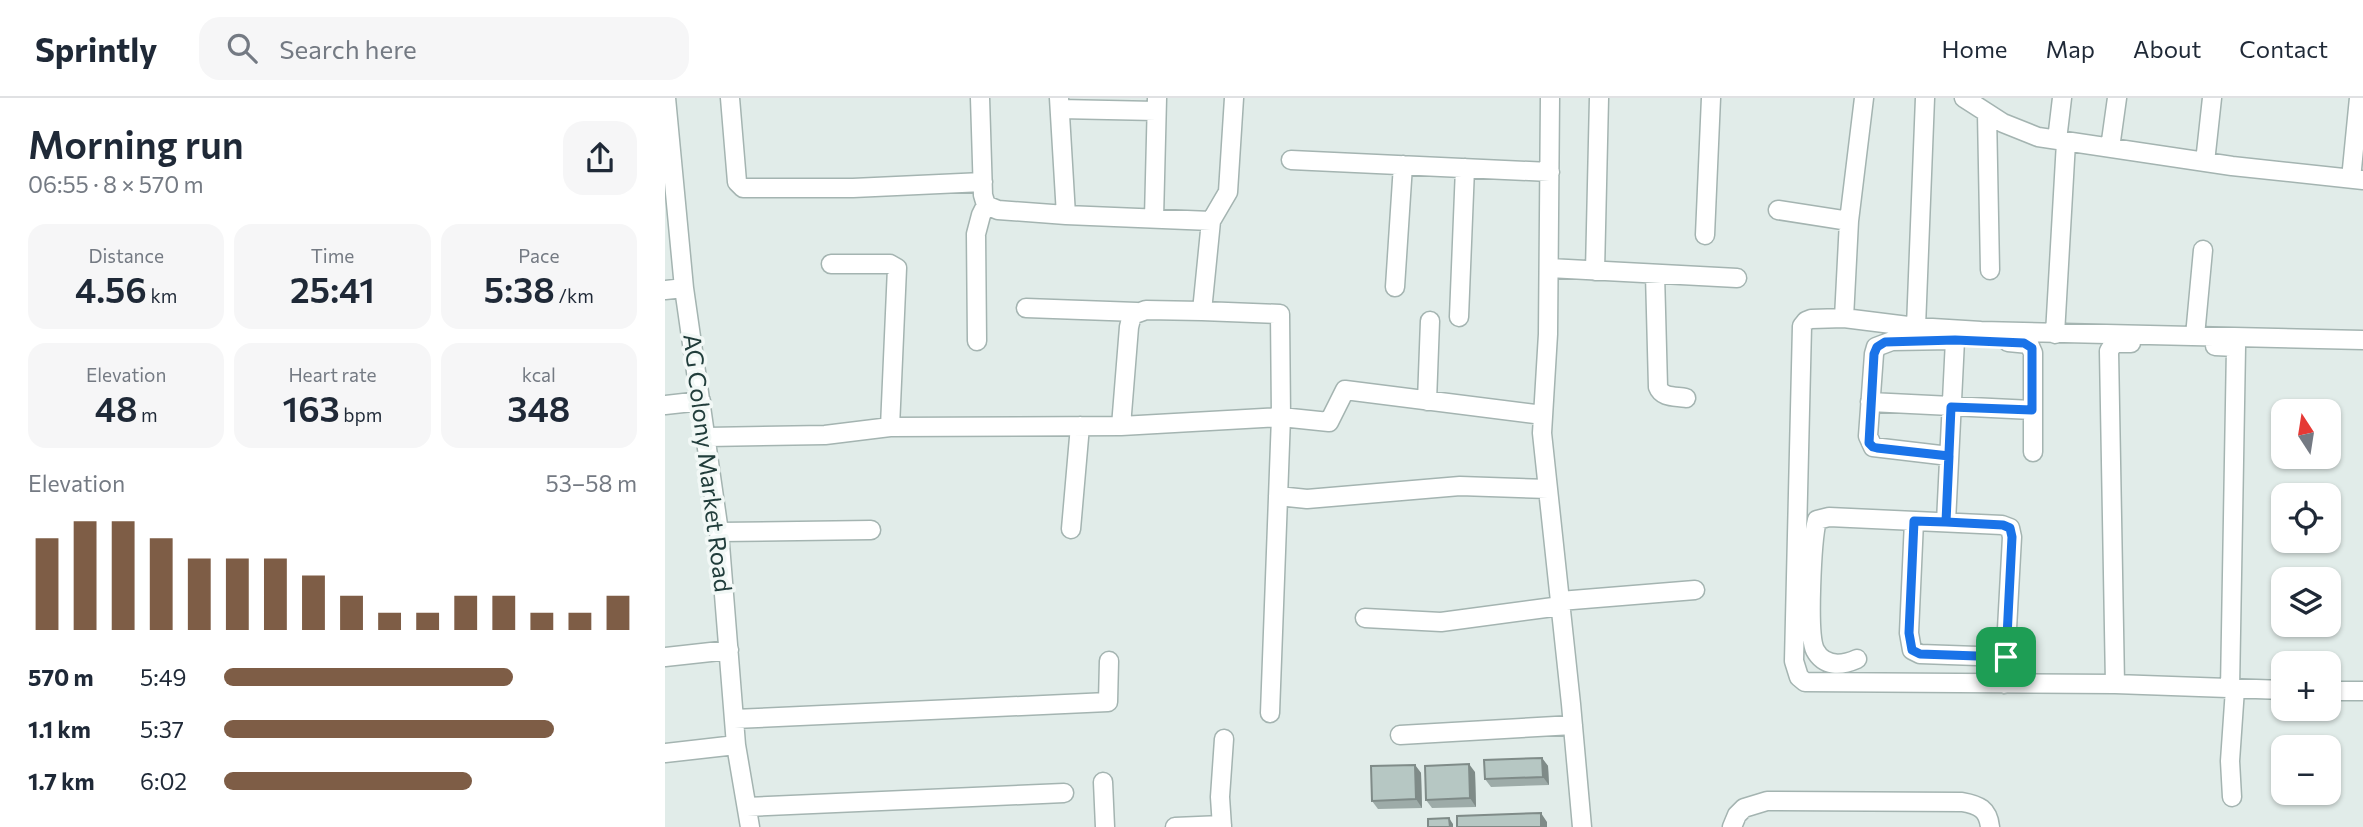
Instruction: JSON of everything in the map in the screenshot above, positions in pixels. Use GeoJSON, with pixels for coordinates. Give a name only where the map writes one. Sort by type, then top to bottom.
{"type":"FeatureCollection","features":[{"type":"Feature","properties":{"kind":"street","name":"AG Colony Market Road"},"geometry":{"type":"LineString","coordinates":[[666,98],[670,181],[719,532],[736,745],[750,827]]}},
{"type":"Feature","properties":{"kind":"street"},"geometry":{"type":"LineString","coordinates":[[730,98],[737,182],[743,188],[853,188],[983,183]]}},
{"type":"Feature","properties":{"kind":"street"},"geometry":{"type":"LineString","coordinates":[[980,98],[986,205],[998,210],[1066,215],[1211,221]]}},
{"type":"Feature","properties":{"kind":"street"},"geometry":{"type":"LineString","coordinates":[[1202,311],[1211,221],[1228,192],[1234,98]]}},
{"type":"Feature","properties":{"kind":"street"},"geometry":{"type":"LineString","coordinates":[[1550,98],[1548,334],[1542,433],[1582,827]]}},
{"type":"Feature","properties":{"kind":"street"},"geometry":{"type":"LineString","coordinates":[[1595,271],[1599,98]]}},
{"type":"Feature","properties":{"kind":"street"},"geometry":{"type":"LineString","coordinates":[[1705,235],[1711,98]]}},
{"type":"Feature","properties":{"kind":"street"},"geometry":{"type":"LineString","coordinates":[[1844,318],[1849,221],[1864,98]]}},
{"type":"Feature","properties":{"kind":"street"},"geometry":{"type":"LineString","coordinates":[[1916,327],[1925,98]]}},
{"type":"Feature","properties":{"kind":"street"},"geometry":{"type":"LineString","coordinates":[[1964,98],[1983,106],[2003,123],[2038,137],[2205,162],[2357,180],[2359,98]]}},
{"type":"Feature","properties":{"kind":"street"},"geometry":{"type":"LineString","coordinates":[[2055,334],[2062,98]]}},
{"type":"Feature","properties":{"kind":"street"},"geometry":{"type":"LineString","coordinates":[[2110,148],[2117,98]]}},
{"type":"Feature","properties":{"kind":"street"},"geometry":{"type":"LineString","coordinates":[[2205,162],[2213,98]]}},
{"type":"Feature","properties":{"kind":"street"},"geometry":{"type":"LineString","coordinates":[[1066,215],[1060,104],[1156,105],[1154,219]]}},
{"type":"Feature","properties":{"kind":"street"},"geometry":{"type":"LineString","coordinates":[[1983,106],[1990,270]]}},
{"type":"Feature","properties":{"kind":"street"},"geometry":{"type":"LineString","coordinates":[[1291,160],[1550,172]]}},
{"type":"Feature","properties":{"kind":"street"},"geometry":{"type":"LineString","coordinates":[[1395,287],[1403,165]]}},
{"type":"Feature","properties":{"kind":"street"},"geometry":{"type":"LineString","coordinates":[[1459,317],[1463,273],[1465,168]]}},
{"type":"Feature","properties":{"kind":"street"},"geometry":{"type":"LineString","coordinates":[[977,341],[976,234],[986,205]]}},
{"type":"Feature","properties":{"kind":"street"},"geometry":{"type":"LineString","coordinates":[[1778,210],[1849,221]]}},
{"type":"Feature","properties":{"kind":"street"},"geometry":{"type":"LineString","coordinates":[[2195,336],[2203,250]]}},
{"type":"Feature","properties":{"kind":"street"},"geometry":{"type":"LineString","coordinates":[[831,264],[896,266],[890,427]]}},
{"type":"Feature","properties":{"kind":"street"},"geometry":{"type":"LineString","coordinates":[[1549,268],[1737,278]]}},
{"type":"Feature","properties":{"kind":"street"},"geometry":{"type":"LineString","coordinates":[[1655,274],[1658,387],[1662,394],[1686,398]]}},
{"type":"Feature","properties":{"kind":"street"},"geometry":{"type":"LineString","coordinates":[[665,290],[684,288]]}},
{"type":"Feature","properties":{"kind":"street"},"geometry":{"type":"LineString","coordinates":[[1026,308],[1280,314],[1281,417],[1270,713]]}},
{"type":"Feature","properties":{"kind":"street"},"geometry":{"type":"LineString","coordinates":[[1121,426],[1129,327],[1132,315],[1137,312]]}},
{"type":"Feature","properties":{"kind":"street"},"geometry":{"type":"LineString","coordinates":[[2271,690],[2115,684],[1805,682],[1799,677],[1794,661],[1802,326],[1811,319],[1844,318],[1916,327],[2055,334],[2363,340]]}},
{"type":"Feature","properties":{"kind":"street"},"geometry":{"type":"LineString","coordinates":[[1427,401],[1430,321]]}},
{"type":"Feature","properties":{"kind":"street"},"geometry":{"type":"LineString","coordinates":[[1946,522],[1955,340]]}},
{"type":"Feature","properties":{"kind":"street"},"geometry":{"type":"LineString","coordinates":[[1949,456],[1873,447],[1869,440],[1870,402],[1874,354],[1880,344],[1892,341],[1955,340],[2029,344],[2033,353],[2033,452]]}},
{"type":"Feature","properties":{"kind":"street"},"geometry":{"type":"LineString","coordinates":[[2115,684],[2111,344],[2118,342],[2236,347],[2230,761],[2232,797]]}},
{"type":"Feature","properties":{"kind":"street"},"geometry":{"type":"LineString","coordinates":[[707,438],[825,435],[890,427],[1121,426],[1281,417],[1329,422],[1345,390],[1543,415]]}},
{"type":"Feature","properties":{"kind":"street"},"geometry":{"type":"LineString","coordinates":[[665,405],[701,401]]}},
{"type":"Feature","properties":{"kind":"street"},"geometry":{"type":"LineString","coordinates":[[1870,402],[2032,410]]}},
{"type":"Feature","properties":{"kind":"street"},"geometry":{"type":"LineString","coordinates":[[1071,529],[1080,426]]}},
{"type":"Feature","properties":{"kind":"street"},"geometry":{"type":"LineString","coordinates":[[1278,496],[1307,499],[1460,486],[1548,489]]}},
{"type":"Feature","properties":{"kind":"street"},"geometry":{"type":"LineString","coordinates":[[1857,659],[1840,665],[1826,662],[1814,649],[1812,597],[1817,520],[1829,517],[2003,525],[2010,528],[2012,537],[2004,684]]}},
{"type":"Feature","properties":{"kind":"street"},"geometry":{"type":"LineString","coordinates":[[1914,521],[1909,633],[1912,650],[1920,654],[2006,657]]}},
{"type":"Feature","properties":{"kind":"street"},"geometry":{"type":"LineString","coordinates":[[719,532],[871,530]]}},
{"type":"Feature","properties":{"kind":"street"},"geometry":{"type":"LineString","coordinates":[[1365,618],[1441,622],[1561,604],[1695,590]]}},
{"type":"Feature","properties":{"kind":"street"},"geometry":{"type":"LineString","coordinates":[[665,657],[729,650]]}},
{"type":"Feature","properties":{"kind":"street"},"geometry":{"type":"LineString","coordinates":[[734,719],[1108,702],[1109,661]]}},
{"type":"Feature","properties":{"kind":"street"},"geometry":{"type":"LineString","coordinates":[[2341,691],[2363,691]]}},
{"type":"Feature","properties":{"kind":"street"},"geometry":{"type":"LineString","coordinates":[[1400,735],[1573,725]]}},
{"type":"Feature","properties":{"kind":"street"},"geometry":{"type":"LineString","coordinates":[[1175,827],[1222,826],[1220,797],[1224,739]]}},
{"type":"Feature","properties":{"kind":"street"},"geometry":{"type":"LineString","coordinates":[[665,753],[736,745]]}},
{"type":"Feature","properties":{"kind":"street"},"geometry":{"type":"LineString","coordinates":[[1103,782],[1105,827]]}},
{"type":"Feature","properties":{"kind":"street"},"geometry":{"type":"LineString","coordinates":[[747,807],[1064,793]]}},
{"type":"Feature","properties":{"kind":"street"},"geometry":{"type":"LineString","coordinates":[[1732,827],[1737,815],[1753,803],[1785,800],[1962,802],[1984,810],[1990,827]]}},
{"type":"Feature","properties":{"kind":"building"},"geometry":{"type":"Polygon","coordinates":[[[1542,758],[1543,777],[1485,779],[1484,760],[1542,758]]]}},
{"type":"Feature","properties":{"kind":"building"},"geometry":{"type":"Polygon","coordinates":[[[1469,764],[1470,798],[1426,800],[1425,766],[1469,764]]]}},
{"type":"Feature","properties":{"kind":"building"},"geometry":{"type":"Polygon","coordinates":[[[1415,765],[1416,799],[1372,801],[1371,766],[1415,765]]]}},
{"type":"Feature","properties":{"kind":"building"},"geometry":{"type":"Polygon","coordinates":[[[1541,813],[1541,827],[1457,827],[1457,816],[1541,813]]]}},
{"type":"Feature","properties":{"kind":"building"},"geometry":{"type":"Polygon","coordinates":[[[1449,818],[1450,827],[1428,827],[1428,819],[1449,818]]]}},
{"type":"Feature","properties":{"kind":"route"},"geometry":{"type":"LineString","coordinates":[[2006,657],[1920,654],[1912,650],[1909,633],[1914,521],[1946,522],[1951,407],[2032,410],[2032,348],[2024,343],[1955,340],[1885,342],[1877,347],[1874,354],[1869,443],[1877,448],[1949,456],[1946,522],[2003,525],[2010,528],[2012,537],[2006,657]]}}]}
